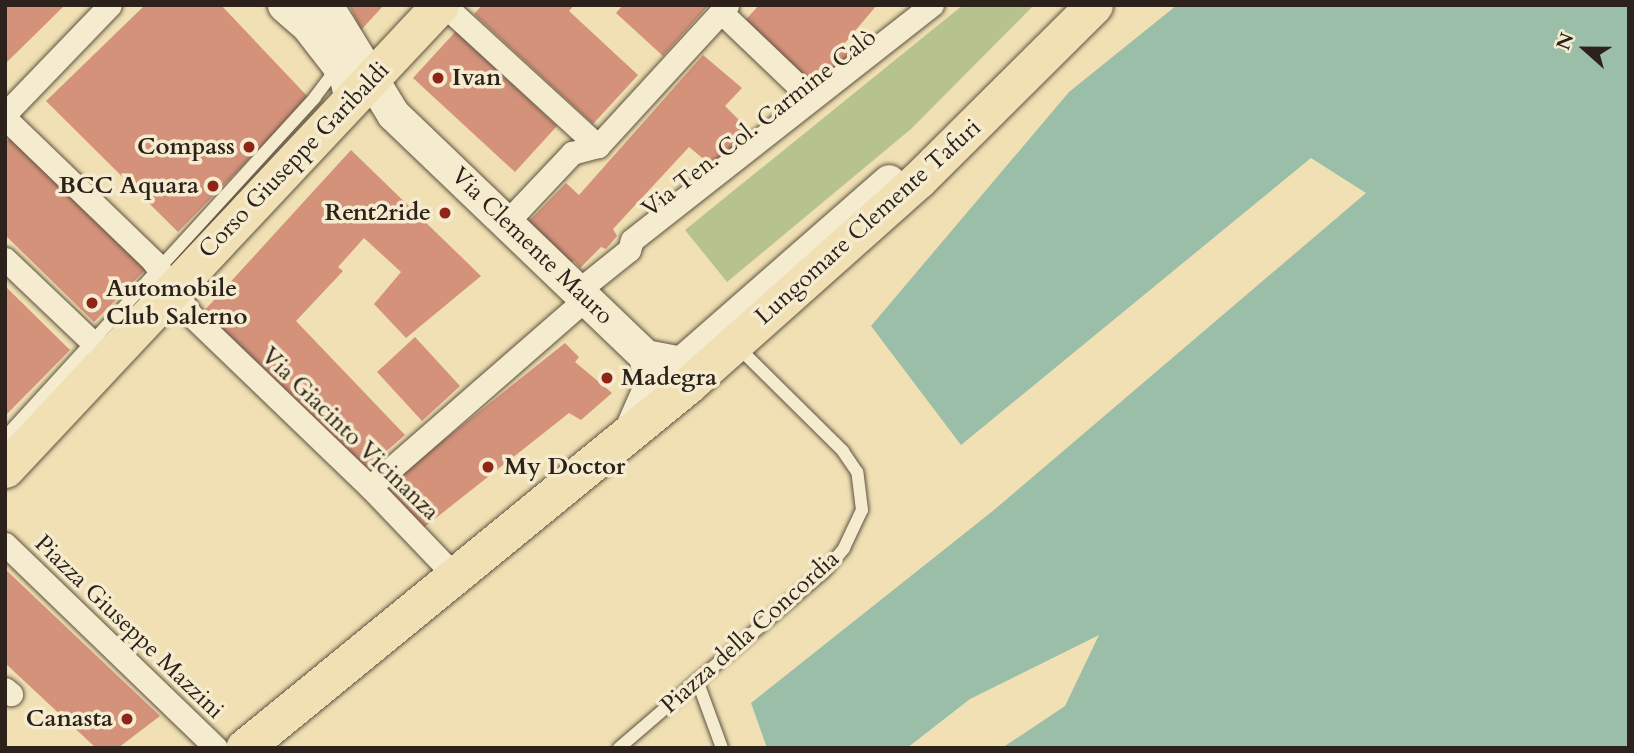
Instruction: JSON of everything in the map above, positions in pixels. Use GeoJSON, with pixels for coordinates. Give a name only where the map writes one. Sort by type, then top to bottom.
{"type":"FeatureCollection","features":[{"type":"Feature","properties":{"kind":"main road"},"geometry":{"type":"LineString","coordinates":[[284,5],[350,77]]}},
{"type":"Feature","properties":{"kind":"main road"},"geometry":{"type":"LineString","coordinates":[[326,5],[350,77]]}},
{"type":"Feature","properties":{"kind":"main road","name":"Corso Giuseppe Garibaldi"},"geometry":{"type":"LineString","coordinates":[[5,469],[99,349],[164,282],[350,77],[442,5]]}},
{"type":"Feature","properties":{"kind":"main road","name":"Lungomare Clemente Tafuri"},"geometry":{"type":"LineString","coordinates":[[645,356],[681,363],[929,146],[1070,5]]}},
{"type":"Feature","properties":{"kind":"main road","name":"Lungomare Clemente Tafuri"},"geometry":{"type":"LineString","coordinates":[[632,427],[734,344],[918,180],[1094,5]]}},
{"type":"Feature","properties":{"kind":"main road","name":"Via Clemente Mauro"},"geometry":{"type":"LineString","coordinates":[[350,77],[393,114],[645,356]]}},
{"type":"Feature","properties":{"kind":"main road"},"geometry":{"type":"LineString","coordinates":[[244,748],[632,427],[651,384],[645,356]]}},
{"type":"Feature","properties":{"kind":"street"},"geometry":{"type":"LineString","coordinates":[[5,116],[110,5]]}},
{"type":"Feature","properties":{"kind":"street"},"geometry":{"type":"LineString","coordinates":[[442,5],[598,146]]}},
{"type":"Feature","properties":{"kind":"street","name":"Via Ten. Col. Carmine Calò"},"geometry":{"type":"LineString","coordinates":[[370,487],[583,294],[629,250],[632,240],[932,5]]}},
{"type":"Feature","properties":{"kind":"street","name":"Via Ten. Col. Carmine Calò"},"geometry":{"type":"LineString","coordinates":[[629,250],[637,251],[952,5]]}},
{"type":"Feature","properties":{"kind":"street"},"geometry":{"type":"LineString","coordinates":[[507,222],[572,153],[598,146],[724,9],[811,98]]}},
{"type":"Feature","properties":{"kind":"street","name":"Via Giacinto Vicinanza"},"geometry":{"type":"LineString","coordinates":[[5,116],[153,261],[164,282],[213,338],[370,487],[455,576]]}},
{"type":"Feature","properties":{"kind":"street"},"geometry":{"type":"LineString","coordinates":[[5,259],[99,349]]}},
{"type":"Feature","properties":{"kind":"street","name":"Piazza Giuseppe Mazzini"},"geometry":{"type":"LineString","coordinates":[[5,544],[216,748]]}},
{"type":"Feature","properties":{"kind":"lane"},"geometry":{"type":"LineString","coordinates":[[164,282],[315,97],[333,71],[350,77]]}},
{"type":"Feature","properties":{"kind":"lane"},"geometry":{"type":"LineString","coordinates":[[315,97],[350,77]]}},
{"type":"Feature","properties":{"kind":"lane","name":"Piazza della Concordia"},"geometry":{"type":"LineString","coordinates":[[619,748],[825,571],[844,548],[862,510],[857,472],[843,451],[734,344]]}},
{"type":"Feature","properties":{"kind":"lane"},"geometry":{"type":"LineString","coordinates":[[5,437],[99,349]]}},
{"type":"Feature","properties":{"kind":"lane"},"geometry":{"type":"LineString","coordinates":[[697,680],[722,748]]}},
{"type":"Feature","properties":{"kind":"shaded area"},"geometry":{"type":"Polygon","coordinates":[[[963,5],[1034,5],[911,129],[727,282],[685,230],[963,5]]]}},
{"type":"Feature","properties":{"kind":"shaded area"},"geometry":{"type":"Polygon","coordinates":[[[1177,5],[1629,5],[1629,748],[1002,748],[1065,706],[1099,635],[970,699],[907,748],[767,748],[751,703],[994,510],[1366,193],[1311,158],[961,445],[871,326],[1069,92],[1177,5]]]}},
{"type":"Feature","properties":{"kind":"building"},"geometry":{"type":"Polygon","coordinates":[[[5,5],[65,5],[5,64],[5,5]]]}},
{"type":"Feature","properties":{"kind":"building"},"geometry":{"type":"Polygon","coordinates":[[[145,5],[221,5],[309,98],[178,232],[46,101],[145,5]]]}},
{"type":"Feature","properties":{"kind":"building"},"geometry":{"type":"Polygon","coordinates":[[[349,5],[384,5],[361,30],[349,5]]]}},
{"type":"Feature","properties":{"kind":"building"},"geometry":{"type":"Polygon","coordinates":[[[482,5],[574,5],[569,11],[638,75],[593,124],[474,14],[482,5]]]}},
{"type":"Feature","properties":{"kind":"building"},"geometry":{"type":"Polygon","coordinates":[[[623,5],[709,5],[663,56],[616,13],[623,5]]]}},
{"type":"Feature","properties":{"kind":"building"},"geometry":{"type":"Polygon","coordinates":[[[759,5],[877,5],[844,44],[858,54],[818,93],[741,25],[759,5]]]}},
{"type":"Feature","properties":{"kind":"building"},"geometry":{"type":"Polygon","coordinates":[[[456,31],[557,126],[515,172],[413,78],[456,31]]]}},
{"type":"Feature","properties":{"kind":"building"},"geometry":{"type":"Polygon","coordinates":[[[703,55],[742,88],[725,106],[751,132],[711,165],[689,147],[613,229],[617,236],[606,249],[601,247],[580,268],[574,261],[568,265],[527,223],[566,183],[579,195],[703,55]]]}},
{"type":"Feature","properties":{"kind":"building"},"geometry":{"type":"Polygon","coordinates":[[[13,135],[148,267],[94,322],[5,235],[5,143],[13,135]]]}},
{"type":"Feature","properties":{"kind":"building"},"geometry":{"type":"Polygon","coordinates":[[[351,150],[481,276],[406,338],[374,304],[401,272],[364,238],[338,267],[343,271],[296,321],[405,435],[362,472],[203,312],[351,150]]]}},
{"type":"Feature","properties":{"kind":"building"},"geometry":{"type":"Polygon","coordinates":[[[5,286],[70,350],[5,416],[5,286]]]}},
{"type":"Feature","properties":{"kind":"building"},"geometry":{"type":"Polygon","coordinates":[[[415,337],[460,386],[422,421],[377,372],[415,337]]]}},
{"type":"Feature","properties":{"kind":"building"},"geometry":{"type":"Polygon","coordinates":[[[565,343],[579,357],[575,362],[612,393],[581,420],[569,413],[422,529],[380,491],[565,343]]]}},
{"type":"Feature","properties":{"kind":"building"},"geometry":{"type":"Polygon","coordinates":[[[5,569],[160,716],[118,748],[96,748],[5,663],[5,569]]]}},
{"type":"Feature","properties":{"kind":"place","name":"Ivan"},"geometry":{"type":"Point","coordinates":[438,78]}},
{"type":"Feature","properties":{"kind":"place","name":"Compass"},"geometry":{"type":"Point","coordinates":[249,147]}},
{"type":"Feature","properties":{"kind":"place","name":"BCC Aquara"},"geometry":{"type":"Point","coordinates":[213,186]}},
{"type":"Feature","properties":{"kind":"place","name":"Rent2ride"},"geometry":{"type":"Point","coordinates":[445,213]}},
{"type":"Feature","properties":{"kind":"place","name":"Automobile Club Salerno"},"geometry":{"type":"Point","coordinates":[92,303]}},
{"type":"Feature","properties":{"kind":"place","name":"Madegra"},"geometry":{"type":"Point","coordinates":[607,378]}},
{"type":"Feature","properties":{"kind":"place","name":"My Doctor"},"geometry":{"type":"Point","coordinates":[488,467]}},
{"type":"Feature","properties":{"kind":"place","name":"Canasta"},"geometry":{"type":"Point","coordinates":[127,719]}}]}
